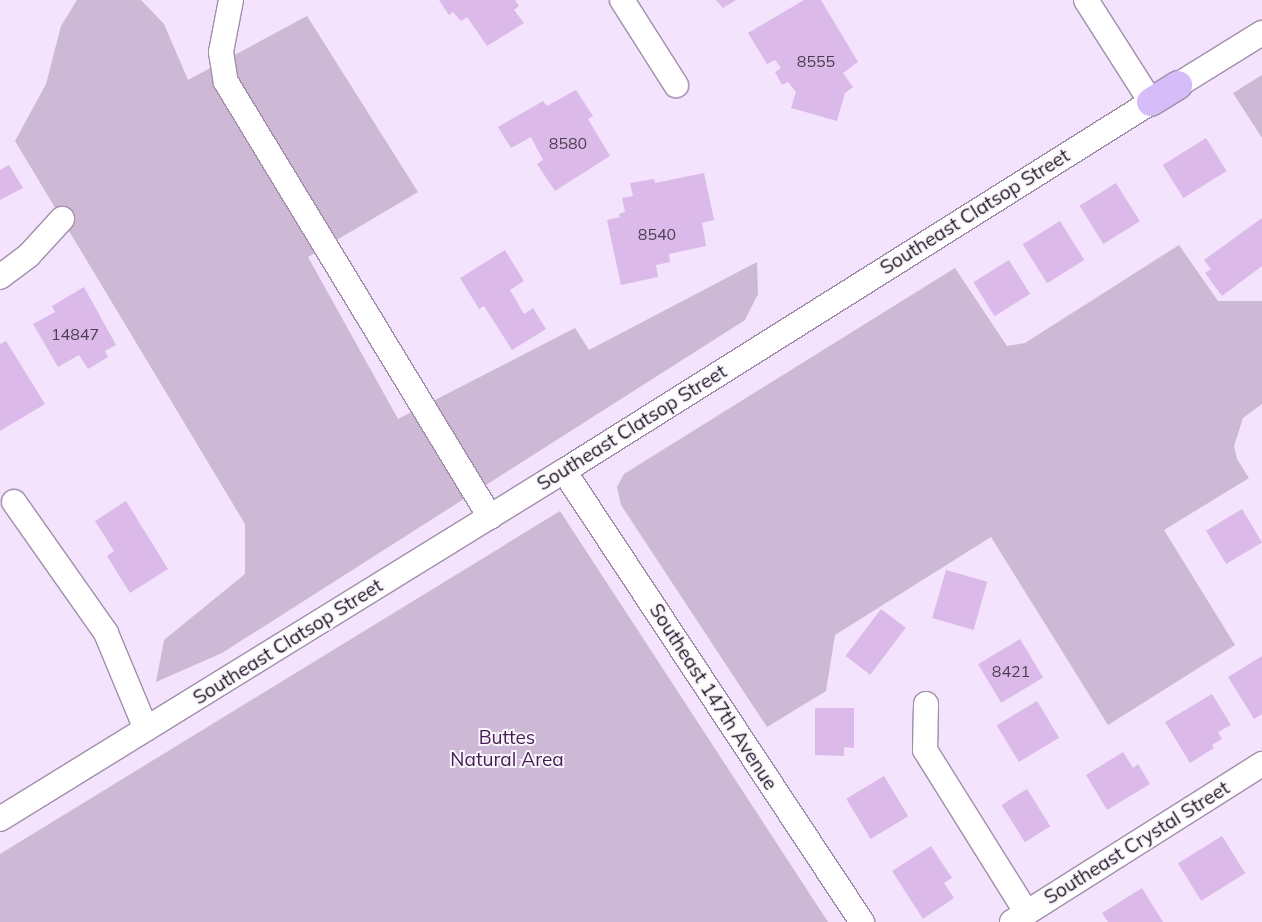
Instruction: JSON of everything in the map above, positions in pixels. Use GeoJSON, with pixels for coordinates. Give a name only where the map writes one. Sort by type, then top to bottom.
{"type":"FeatureCollection","features":[{"type":"Feature","properties":{"kind":"main road","name":"Southeast Clatsop Street"},"geometry":{"type":"LineString","coordinates":[[1151,102],[1178,85]]}},
{"type":"Feature","properties":{"kind":"street"},"geometry":{"type":"LineString","coordinates":[[231,0],[220,52],[226,82],[490,517]]}},
{"type":"Feature","properties":{"kind":"street"},"geometry":{"type":"LineString","coordinates":[[622,0],[676,85]]}},
{"type":"Feature","properties":{"kind":"street"},"geometry":{"type":"LineString","coordinates":[[1086,0],[1151,102]]}},
{"type":"Feature","properties":{"kind":"street","name":"Southeast Clatsop Street"},"geometry":{"type":"LineString","coordinates":[[1178,85],[1262,33]]}},
{"type":"Feature","properties":{"kind":"street","name":"Southeast Clatsop Street"},"geometry":{"type":"LineString","coordinates":[[0,819],[564,471],[1151,102]]}},
{"type":"Feature","properties":{"kind":"street"},"geometry":{"type":"LineString","coordinates":[[0,277],[29,255],[62,219]]}},
{"type":"Feature","properties":{"kind":"street","name":"Southeast 147th Avenue"},"geometry":{"type":"LineString","coordinates":[[564,471],[862,922]]}},
{"type":"Feature","properties":{"kind":"street"},"geometry":{"type":"LineString","coordinates":[[14,502],[106,633],[146,730]]}},
{"type":"Feature","properties":{"kind":"street"},"geometry":{"type":"LineString","coordinates":[[926,704],[925,750],[1019,917]]}},
{"type":"Feature","properties":{"kind":"street","name":"Southeast Crystal Street"},"geometry":{"type":"LineString","coordinates":[[1019,917],[1262,764]]}},
{"type":"Feature","properties":{"kind":"green space"},"geometry":{"type":"Polygon","coordinates":[[[77,0],[141,0],[164,24],[188,80],[307,16],[418,192],[308,257],[398,419],[575,328],[589,350],[757,262],[758,294],[745,320],[222,653],[156,682],[164,640],[245,574],[245,524],[15,141],[46,84],[61,26],[77,0]]]}},
{"type":"Feature","properties":{"kind":"green space"},"geometry":{"type":"Polygon","coordinates":[[[1262,75],[1262,138],[1233,93],[1262,75]]]}},
{"type":"Feature","properties":{"kind":"green space"},"geometry":{"type":"Polygon","coordinates":[[[1179,245],[1218,301],[1262,301],[1262,404],[1243,418],[1234,446],[1237,459],[1249,478],[1164,530],[1235,645],[1108,725],[991,537],[835,635],[826,691],[767,727],[621,505],[617,487],[624,474],[955,268],[1007,346],[1025,343],[1179,245]]]}},
{"type":"Feature","properties":{"kind":"green space","name":"Buttes Natural Area"},"geometry":{"type":"Polygon","coordinates":[[[560,511],[828,922],[0,922],[0,854],[560,511]]]}},
{"type":"Feature","properties":{"kind":"building"},"geometry":{"type":"Polygon","coordinates":[[[439,0],[515,0],[519,6],[514,10],[524,23],[487,46],[467,17],[461,21],[453,12],[449,15],[439,0]]]}},
{"type":"Feature","properties":{"kind":"building"},"geometry":{"type":"Polygon","coordinates":[[[716,0],[736,0],[723,8],[716,0]]]}},
{"type":"Feature","properties":{"kind":"building"},"geometry":{"type":"Polygon","coordinates":[[[804,0],[821,0],[858,62],[843,73],[853,87],[845,93],[837,121],[791,108],[796,92],[788,82],[782,85],[775,72],[781,68],[775,60],[767,64],[748,33],[804,0]]]}},
{"type":"Feature","properties":{"kind":"building"},"geometry":{"type":"Polygon","coordinates":[[[576,90],[593,116],[588,119],[610,156],[555,191],[537,164],[543,160],[531,137],[511,148],[498,127],[543,101],[547,106],[576,90]]]}},
{"type":"Feature","properties":{"kind":"building"},"geometry":{"type":"Polygon","coordinates":[[[1206,138],[1227,171],[1183,198],[1163,165],[1206,138]]]}},
{"type":"Feature","properties":{"kind":"building"},"geometry":{"type":"Polygon","coordinates":[[[9,165],[23,188],[0,200],[0,170],[9,165]]]}},
{"type":"Feature","properties":{"kind":"building"},"geometry":{"type":"Polygon","coordinates":[[[704,173],[714,220],[702,223],[706,246],[669,254],[670,262],[656,265],[658,277],[621,285],[607,220],[620,217],[619,214],[625,212],[622,198],[633,196],[630,183],[654,179],[655,183],[704,173]]]}},
{"type":"Feature","properties":{"kind":"building"},"geometry":{"type":"Polygon","coordinates":[[[1116,183],[1140,221],[1103,244],[1080,206],[1116,183]]]}},
{"type":"Feature","properties":{"kind":"building"},"geometry":{"type":"Polygon","coordinates":[[[1262,218],[1262,266],[1222,296],[1205,273],[1211,269],[1204,260],[1262,218]]]}},
{"type":"Feature","properties":{"kind":"building"},"geometry":{"type":"Polygon","coordinates":[[[1060,221],[1084,260],[1047,283],[1023,244],[1060,221]]]}},
{"type":"Feature","properties":{"kind":"building"},"geometry":{"type":"Polygon","coordinates":[[[505,250],[524,281],[510,290],[524,314],[533,308],[546,329],[512,350],[484,306],[479,309],[460,278],[505,250]]]}},
{"type":"Feature","properties":{"kind":"building"},"geometry":{"type":"Polygon","coordinates":[[[1009,260],[1030,294],[995,316],[973,282],[1009,260]]]}},
{"type":"Feature","properties":{"kind":"building"},"geometry":{"type":"Polygon","coordinates":[[[84,287],[116,345],[105,351],[108,357],[88,369],[79,355],[58,367],[33,324],[55,312],[52,306],[84,287]]]}},
{"type":"Feature","properties":{"kind":"building"},"geometry":{"type":"Polygon","coordinates":[[[6,341],[45,404],[0,431],[0,344],[6,341]]]}},
{"type":"Feature","properties":{"kind":"building"},"geometry":{"type":"Polygon","coordinates":[[[126,501],[168,569],[130,593],[107,556],[114,551],[95,521],[126,501]]]}},
{"type":"Feature","properties":{"kind":"building"},"geometry":{"type":"Polygon","coordinates":[[[1242,509],[1262,542],[1226,564],[1206,531],[1242,509]]]}},
{"type":"Feature","properties":{"kind":"building"},"geometry":{"type":"Polygon","coordinates":[[[946,570],[987,582],[974,630],[932,618],[946,570]]]}},
{"type":"Feature","properties":{"kind":"building"},"geometry":{"type":"Polygon","coordinates":[[[881,609],[906,628],[870,675],[845,656],[881,609]]]}},
{"type":"Feature","properties":{"kind":"building"},"geometry":{"type":"Polygon","coordinates":[[[1020,639],[1043,678],[1001,703],[978,664],[1020,639]]]}},
{"type":"Feature","properties":{"kind":"building"},"geometry":{"type":"Polygon","coordinates":[[[1262,656],[1262,714],[1254,719],[1228,677],[1262,656]]]}},
{"type":"Feature","properties":{"kind":"building"},"geometry":{"type":"Polygon","coordinates":[[[1212,694],[1231,725],[1218,732],[1222,739],[1212,745],[1214,748],[1190,763],[1165,722],[1212,694]]]}},
{"type":"Feature","properties":{"kind":"building"},"geometry":{"type":"Polygon","coordinates":[[[1037,701],[1059,738],[1019,762],[997,725],[1037,701]]]}},
{"type":"Feature","properties":{"kind":"building"},"geometry":{"type":"Polygon","coordinates":[[[815,708],[854,708],[854,748],[844,747],[844,756],[815,755],[815,708]]]}},
{"type":"Feature","properties":{"kind":"building"},"geometry":{"type":"Polygon","coordinates":[[[1123,752],[1133,768],[1138,764],[1150,784],[1107,810],[1086,775],[1123,752]]]}},
{"type":"Feature","properties":{"kind":"building"},"geometry":{"type":"Polygon","coordinates":[[[884,776],[908,816],[870,839],[846,799],[884,776]]]}},
{"type":"Feature","properties":{"kind":"building"},"geometry":{"type":"Polygon","coordinates":[[[1027,789],[1050,826],[1025,842],[1002,805],[1027,789]]]}},
{"type":"Feature","properties":{"kind":"building"},"geometry":{"type":"Polygon","coordinates":[[[1222,836],[1245,873],[1201,901],[1178,864],[1222,836]]]}},
{"type":"Feature","properties":{"kind":"building"},"geometry":{"type":"Polygon","coordinates":[[[931,846],[952,878],[944,883],[954,898],[923,919],[892,871],[931,846]]]}},
{"type":"Feature","properties":{"kind":"building"},"geometry":{"type":"Polygon","coordinates":[[[1142,888],[1163,922],[1108,922],[1102,913],[1142,888]]]}}]}
